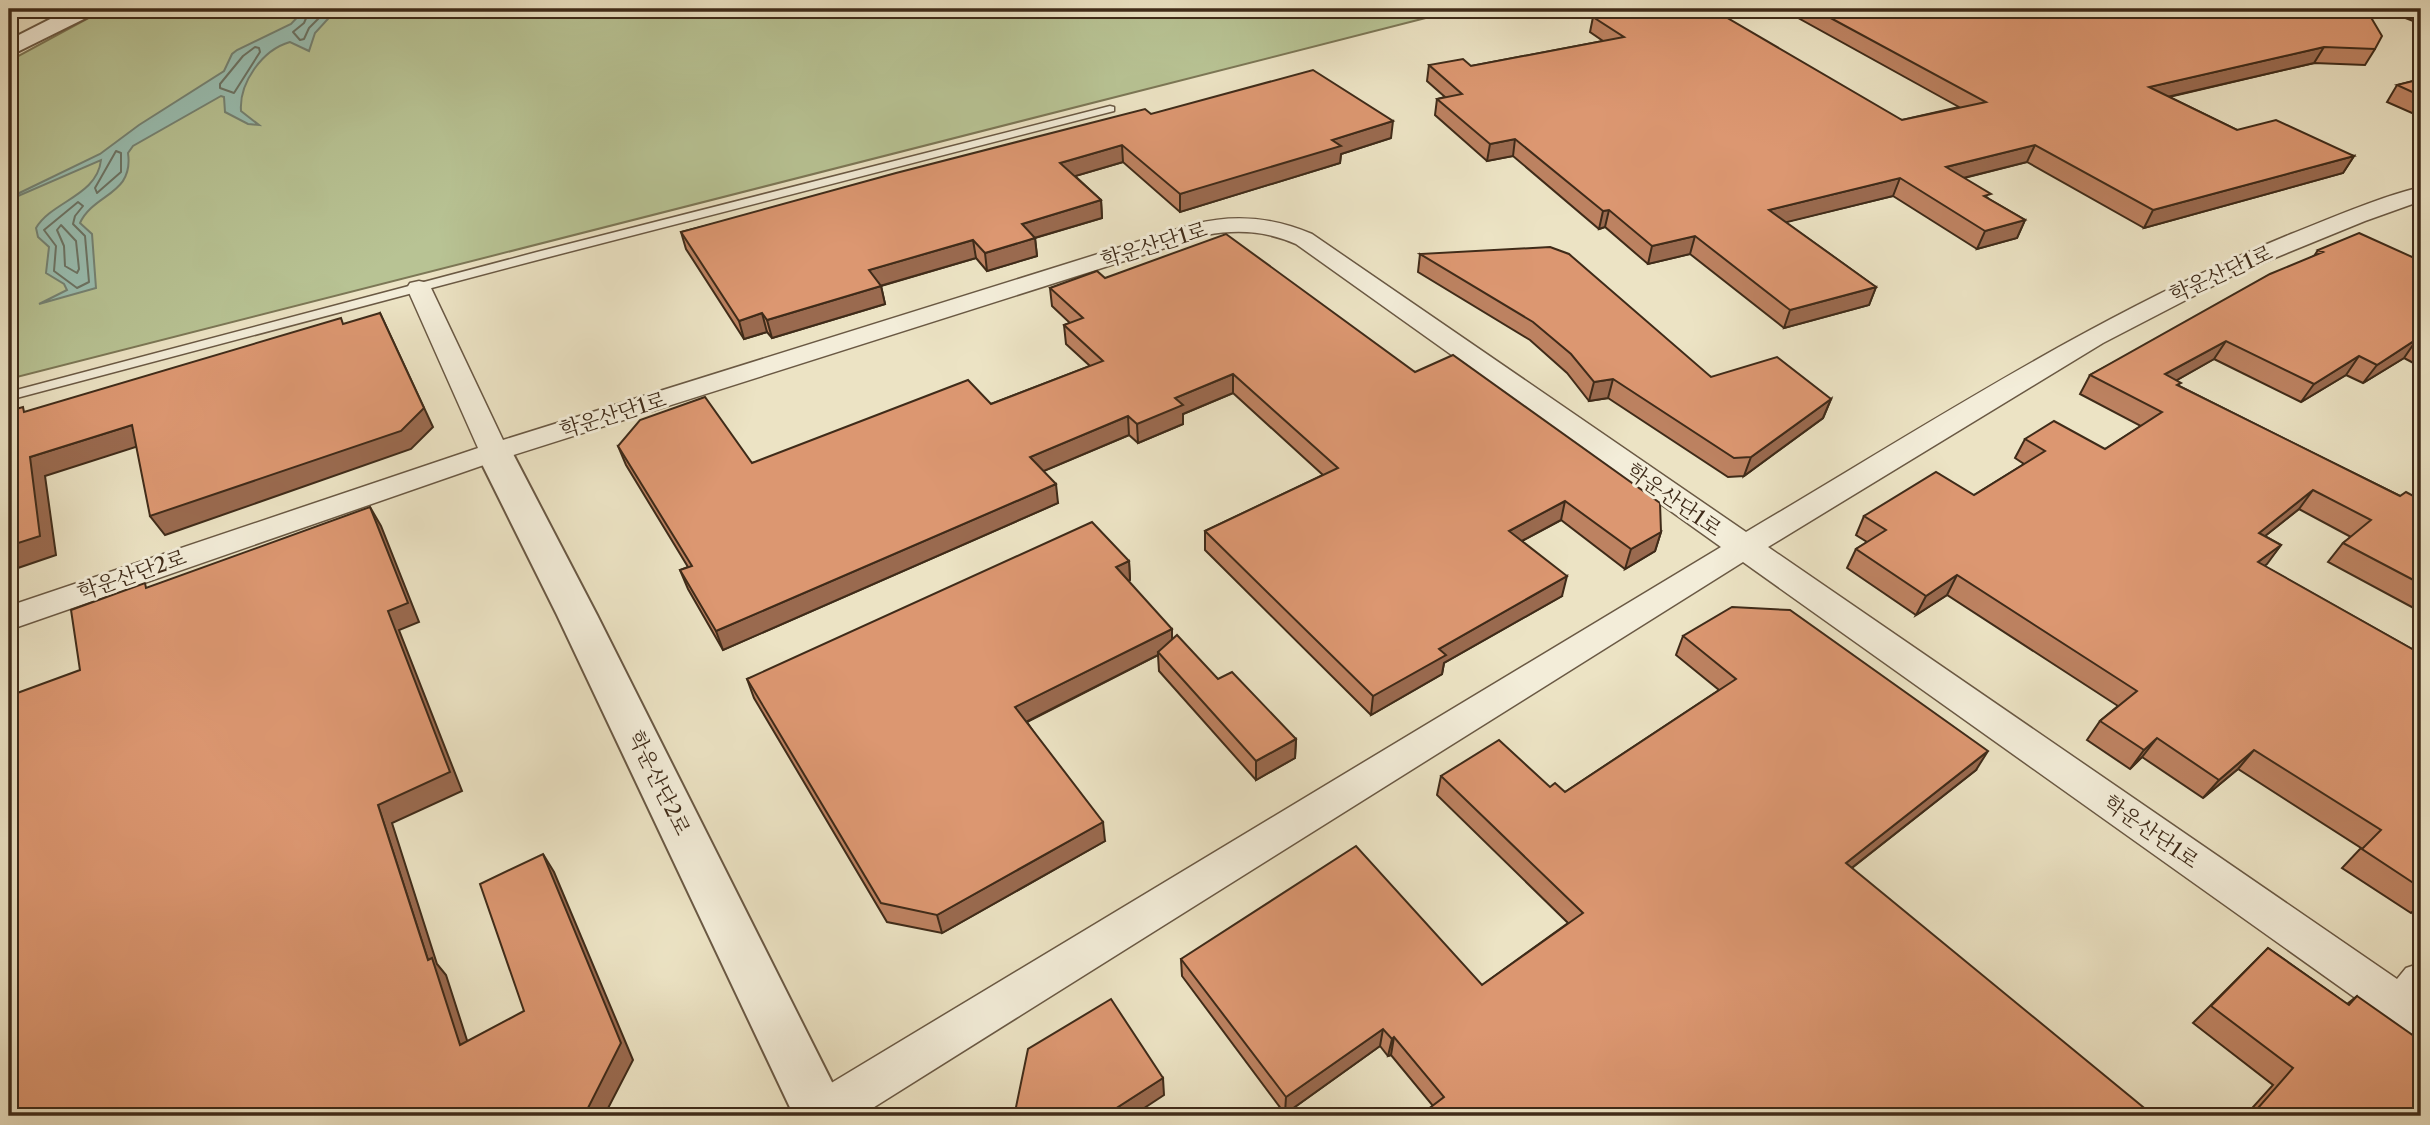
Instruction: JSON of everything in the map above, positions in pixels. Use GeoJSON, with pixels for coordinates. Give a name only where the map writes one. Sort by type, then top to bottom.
{"type":"FeatureCollection","features":[{"type":"Feature","properties":{"kind":"street"},"geometry":{"type":"LineString","coordinates":[[9,49],[86,9]]}},
{"type":"Feature","properties":{"kind":"street","name":"학운산단1로"},"geometry":{"type":"LineString","coordinates":[[1742,548],[2094,337],[2163,300],[2242,263],[2357,216],[2421,194]]}},
{"type":"Feature","properties":{"kind":"street","name":"학운산단1로"},"geometry":{"type":"LineString","coordinates":[[494,452],[1202,229],[1246,223],[1270,225],[1304,239],[1742,548],[2414,1003]]}},
{"type":"Feature","properties":{"kind":"street","name":"학운산단2로"},"geometry":{"type":"LineString","coordinates":[[419,288],[494,452],[577,615],[821,1116]]}},
{"type":"Feature","properties":{"kind":"street","name":"학운산단2로"},"geometry":{"type":"LineString","coordinates":[[9,618],[494,452]]}},
{"type":"Feature","properties":{"kind":"street"},"geometry":{"type":"LineString","coordinates":[[821,1116],[1742,548]]}},
{"type":"Feature","properties":{"kind":"lane"},"geometry":{"type":"LineString","coordinates":[[9,396],[1110,109]]}},
{"type":"Feature","properties":{"kind":"green space"},"geometry":{"type":"Polygon","coordinates":[[[105,9],[1461,9],[9,379],[9,61],[105,9]]]}},
{"type":"Feature","properties":{"kind":"water"},"geometry":{"type":"Polygon","coordinates":[[[305,9],[337,9],[315,33],[309,51],[290,42],[270,52],[254,69],[244,90],[241,111],[259,125],[248,124],[225,112],[224,97],[221,96],[133,146],[128,153],[125,177],[119,186],[94,205],[80,223],[92,234],[96,288],[39,304],[67,290],[64,284],[46,273],[49,247],[38,237],[36,228],[52,211],[91,182],[98,172],[101,160],[9,198],[100,154],[139,125],[224,71],[232,54],[237,50],[291,24],[305,9]]]}},
{"type":"Feature","properties":{"kind":"building"},"geometry":{"type":"Polygon","coordinates":[[[1635,9],[1712,9],[1902,120],[1986,102],[1814,9],[2366,9],[2382,36],[2375,49],[2324,47],[2149,87],[2237,130],[2276,120],[2354,156],[2153,210],[2035,145],[1946,167],[1991,194],[1984,196],[2025,220],[1985,231],[1900,178],[1769,210],[1876,287],[1790,310],[1695,236],[1652,246],[1609,210],[1603,211],[1515,139],[1490,144],[1437,99],[1462,94],[1429,65],[1463,59],[1471,66],[1624,37],[1593,17],[1635,9]]]}},
{"type":"Feature","properties":{"kind":"building"},"geometry":{"type":"Polygon","coordinates":[[[1313,70],[1393,121],[1332,140],[1341,146],[1180,194],[1122,145],[1060,163],[1101,200],[1022,224],[1035,238],[985,253],[973,240],[869,270],[881,286],[767,320],[762,313],[739,321],[681,232],[1145,109],[1151,114],[1313,70]]]}},
{"type":"Feature","properties":{"kind":"building"},"geometry":{"type":"Polygon","coordinates":[[[2421,79],[2421,96],[2397,85],[2421,79]]]}},
{"type":"Feature","properties":{"kind":"building"},"geometry":{"type":"Polygon","coordinates":[[[2359,233],[2421,261],[2421,341],[2417,339],[2377,365],[2359,356],[2314,384],[2226,341],[2165,374],[2181,383],[2177,385],[2400,496],[2406,492],[2421,500],[2421,584],[2343,543],[2371,520],[2313,490],[2259,533],[2281,545],[2258,562],[2421,654],[2421,888],[2362,849],[2381,830],[2254,750],[2219,780],[2157,738],[2144,750],[2100,721],[2137,691],[1957,575],[1926,596],[1856,549],[1886,530],[1864,516],[1936,472],[1974,495],[2045,451],[2025,439],[2054,421],[2105,449],[2162,412],[2090,375],[2270,274],[2323,252],[2318,250],[2359,233]]]}},
{"type":"Feature","properties":{"kind":"building"},"geometry":{"type":"Polygon","coordinates":[[[1226,234],[1415,372],[1453,355],[1660,503],[1661,532],[1631,549],[1565,501],[1509,531],[1567,576],[1439,649],[1446,655],[1373,696],[1205,531],[1338,468],[1233,374],[1175,398],[1183,405],[1137,424],[1128,416],[1030,457],[1056,484],[716,631],[680,570],[692,566],[618,446],[640,420],[705,397],[752,463],[968,380],[991,404],[1103,361],[1064,325],[1083,318],[1050,288],[1097,271],[1105,278],[1226,234]]]}},
{"type":"Feature","properties":{"kind":"building"},"geometry":{"type":"Polygon","coordinates":[[[1550,247],[1569,254],[1711,377],[1777,357],[1831,399],[1751,457],[1734,458],[1613,379],[1594,382],[1571,354],[1533,322],[1420,254],[1550,247]]]}},
{"type":"Feature","properties":{"kind":"building"},"geometry":{"type":"Polygon","coordinates":[[[380,313],[424,408],[401,431],[150,516],[132,425],[30,457],[40,536],[9,546],[9,411],[23,407],[24,412],[341,318],[343,324],[380,313]]]}},
{"type":"Feature","properties":{"kind":"building"},"geometry":{"type":"Polygon","coordinates":[[[370,507],[408,603],[388,611],[450,772],[378,805],[428,960],[432,958],[460,1045],[524,1011],[480,884],[543,854],[621,1043],[588,1108],[573,1116],[9,1116],[9,696],[80,670],[71,610],[145,583],[146,588],[370,507]]]}},
{"type":"Feature","properties":{"kind":"building"},"geometry":{"type":"Polygon","coordinates":[[[1092,522],[1129,561],[1116,567],[1172,629],[1015,707],[1103,822],[937,915],[881,903],[747,679],[1092,522]]]}},
{"type":"Feature","properties":{"kind":"building"},"geometry":{"type":"Polygon","coordinates":[[[1732,607],[1790,610],[1988,751],[1846,863],[2154,1116],[1419,1116],[1444,1097],[1394,1037],[1392,1039],[1383,1029],[1286,1097],[1181,959],[1356,846],[1482,985],[1583,913],[1441,776],[1499,740],[1550,787],[1555,783],[1565,792],[1736,679],[1683,636],[1732,607]]]}},
{"type":"Feature","properties":{"kind":"building"},"geometry":{"type":"Polygon","coordinates":[[[1177,635],[1218,679],[1232,672],[1296,739],[1256,761],[1158,652],[1177,635]]]}},
{"type":"Feature","properties":{"kind":"building"},"geometry":{"type":"Polygon","coordinates":[[[2268,948],[2349,1005],[2357,996],[2421,1041],[2421,1116],[2251,1116],[2293,1068],[2211,1006],[2268,948]]]}},
{"type":"Feature","properties":{"kind":"building"},"geometry":{"type":"Polygon","coordinates":[[[1111,999],[1163,1078],[1104,1116],[1017,1116],[1015,1112],[1028,1049],[1111,999]]]}}]}
